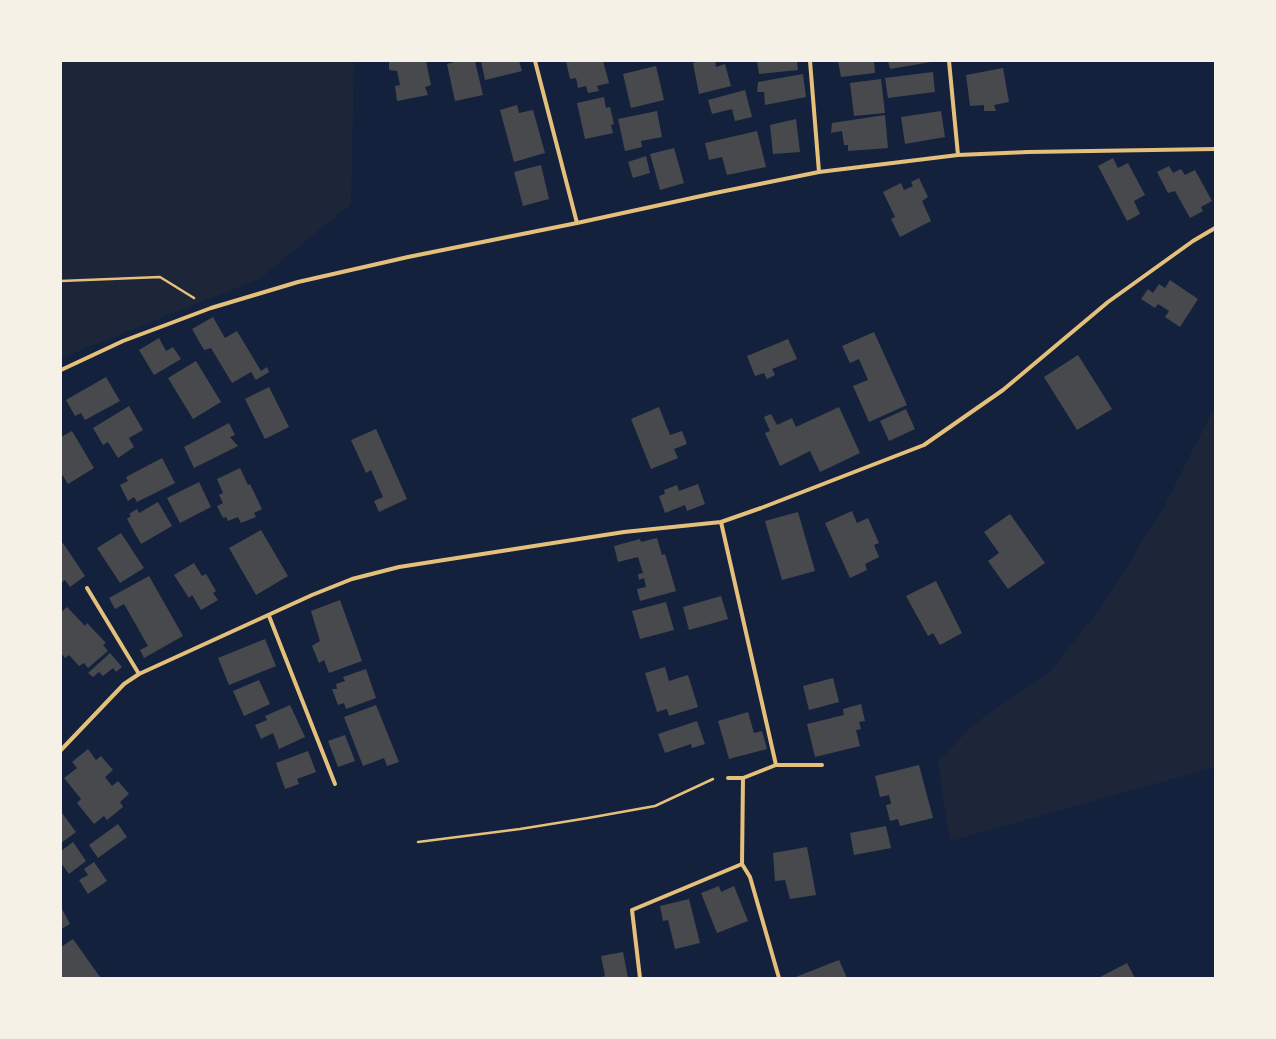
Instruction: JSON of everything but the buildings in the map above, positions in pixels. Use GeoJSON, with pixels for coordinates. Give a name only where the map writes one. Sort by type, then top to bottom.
{"type":"FeatureCollection","features":[{"type":"Feature","properties":{"kind":"street"},"geometry":{"type":"LineString","coordinates":[[536,61],[577,223]]}},
{"type":"Feature","properties":{"kind":"street"},"geometry":{"type":"LineString","coordinates":[[810,61],[819,172]]}},
{"type":"Feature","properties":{"kind":"street"},"geometry":{"type":"LineString","coordinates":[[949,61],[958,155]]}},
{"type":"Feature","properties":{"kind":"street"},"geometry":{"type":"LineString","coordinates":[[61,370],[123,341],[211,308],[298,282],[408,257],[819,172],[958,155],[1215,149]]}},
{"type":"Feature","properties":{"kind":"street"},"geometry":{"type":"LineString","coordinates":[[61,750],[124,684],[139,674],[269,616],[312,595],[352,579],[399,567],[624,532],[721,522],[762,508],[924,445],[1003,390],[1108,302],[1193,241],[1215,228]]}},
{"type":"Feature","properties":{"kind":"street"},"geometry":{"type":"LineString","coordinates":[[721,522],[776,765]]}},
{"type":"Feature","properties":{"kind":"street"},"geometry":{"type":"LineString","coordinates":[[87,588],[139,674]]}},
{"type":"Feature","properties":{"kind":"street"},"geometry":{"type":"LineString","coordinates":[[269,616],[336,784]]}},
{"type":"Feature","properties":{"kind":"street"},"geometry":{"type":"LineString","coordinates":[[728,778],[743,778],[776,765],[822,765]]}},
{"type":"Feature","properties":{"kind":"street"},"geometry":{"type":"LineString","coordinates":[[743,778],[742,864],[750,877],[779,978]]}},
{"type":"Feature","properties":{"kind":"street"},"geometry":{"type":"LineString","coordinates":[[640,978],[632,910],[742,864]]}},
{"type":"Feature","properties":{"kind":"path"},"geometry":{"type":"LineString","coordinates":[[61,281],[160,276],[211,308]]}},
{"type":"Feature","properties":{"kind":"path"},"geometry":{"type":"LineString","coordinates":[[418,842],[588,818],[655,806],[712,780],[728,778]]}},
{"type":"Feature","properties":{"kind":"shaded area"},"geometry":{"type":"Polygon","coordinates":[[[61,61],[354,61],[351,204],[259,279],[61,358],[61,61]]]}},
{"type":"Feature","properties":{"kind":"shaded area"},"geometry":{"type":"Polygon","coordinates":[[[1215,406],[1215,767],[950,841],[938,762],[973,725],[1048,674],[1102,606],[1164,507],[1215,406]]]}}]}
